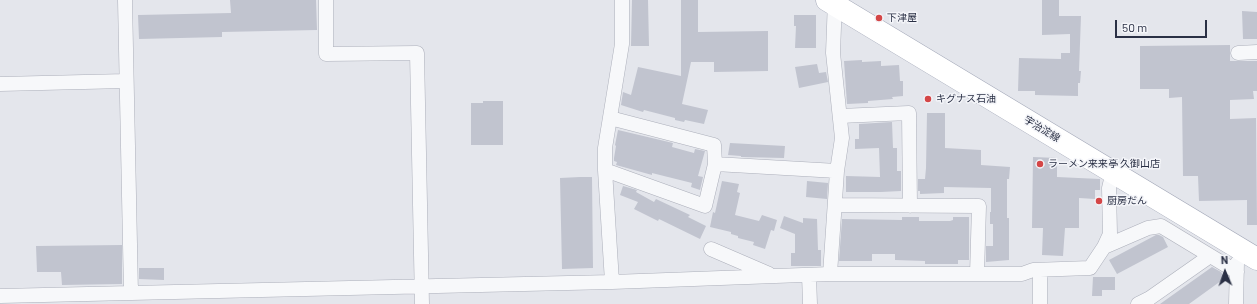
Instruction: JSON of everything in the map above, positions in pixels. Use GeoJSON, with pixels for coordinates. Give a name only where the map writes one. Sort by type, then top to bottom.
{"type":"FeatureCollection","features":[{"type":"Feature","properties":{"kind":"main road","name":"宇治淀線"},"geometry":{"type":"LineString","coordinates":[[832,2],[1257,259]]}},
{"type":"Feature","properties":{"kind":"street"},"geometry":{"type":"LineString","coordinates":[[125,0],[131,293]]}},
{"type":"Feature","properties":{"kind":"street"},"geometry":{"type":"LineString","coordinates":[[326,0],[326,54],[418,53],[422,304]]}},
{"type":"Feature","properties":{"kind":"street"},"geometry":{"type":"LineString","coordinates":[[612,282],[605,148],[622,44],[622,0]]}},
{"type":"Feature","properties":{"kind":"street"},"geometry":{"type":"LineString","coordinates":[[830,274],[836,205],[837,171],[842,138],[833,53],[832,2]]}},
{"type":"Feature","properties":{"kind":"street"},"geometry":{"type":"LineString","coordinates":[[1238,53],[1257,52]]}},
{"type":"Feature","properties":{"kind":"street"},"geometry":{"type":"LineString","coordinates":[[0,84],[126,81]]}},
{"type":"Feature","properties":{"kind":"street"},"geometry":{"type":"LineString","coordinates":[[840,116],[909,113],[910,206]]}},
{"type":"Feature","properties":{"kind":"street"},"geometry":{"type":"LineString","coordinates":[[605,170],[706,206],[715,164],[714,146],[610,118]]}},
{"type":"Feature","properties":{"kind":"street"},"geometry":{"type":"LineString","coordinates":[[715,164],[837,171]]}},
{"type":"Feature","properties":{"kind":"street"},"geometry":{"type":"LineString","coordinates":[[0,296],[28,300],[131,293],[612,282],[830,274],[1022,274],[1033,270],[1090,268],[1104,247],[1110,234],[1109,188],[1113,171]]}},
{"type":"Feature","properties":{"kind":"street"},"geometry":{"type":"LineString","coordinates":[[836,205],[979,206],[976,274]]}},
{"type":"Feature","properties":{"kind":"street"},"geometry":{"type":"LineString","coordinates":[[1104,247],[1148,228],[1161,226],[1237,272]]}},
{"type":"Feature","properties":{"kind":"street"},"geometry":{"type":"LineString","coordinates":[[1236,304],[1237,247]]}},
{"type":"Feature","properties":{"kind":"street"},"geometry":{"type":"LineString","coordinates":[[711,249],[773,276]]}},
{"type":"Feature","properties":{"kind":"street"},"geometry":{"type":"LineString","coordinates":[[1138,304],[1150,298],[1210,256]]}},
{"type":"Feature","properties":{"kind":"street"},"geometry":{"type":"LineString","coordinates":[[1040,270],[1040,304]]}},
{"type":"Feature","properties":{"kind":"street"},"geometry":{"type":"LineString","coordinates":[[809,275],[810,304]]}},
{"type":"Feature","properties":{"kind":"building"},"geometry":{"type":"Polygon","coordinates":[[[230,0],[316,0],[317,30],[222,32],[222,37],[139,39],[138,15],[231,13],[230,0]]]}},
{"type":"Feature","properties":{"kind":"building"},"geometry":{"type":"Polygon","coordinates":[[[632,0],[648,0],[649,46],[631,46],[632,0]]]}},
{"type":"Feature","properties":{"kind":"building"},"geometry":{"type":"Polygon","coordinates":[[[681,0],[698,0],[698,32],[768,31],[768,71],[714,72],[714,62],[691,62],[682,104],[708,110],[704,124],[685,120],[684,122],[675,120],[675,118],[644,110],[643,112],[621,105],[623,92],[631,95],[638,67],[681,76],[681,0]]]}},
{"type":"Feature","properties":{"kind":"building"},"geometry":{"type":"Polygon","coordinates":[[[1042,0],[1059,0],[1059,16],[1081,16],[1079,71],[1081,71],[1080,83],[1078,83],[1078,96],[1035,95],[1035,91],[1018,91],[1019,58],[1061,59],[1061,53],[1070,53],[1070,34],[1042,35],[1042,0]]]}},
{"type":"Feature","properties":{"kind":"building"},"geometry":{"type":"Polygon","coordinates":[[[1242,11],[1257,12],[1257,39],[1243,39],[1242,11]]]}},
{"type":"Feature","properties":{"kind":"building"},"geometry":{"type":"Polygon","coordinates":[[[794,15],[816,15],[816,48],[795,48],[796,26],[794,26],[794,15]]]}},
{"type":"Feature","properties":{"kind":"building"},"geometry":{"type":"Polygon","coordinates":[[[1230,45],[1230,61],[1257,61],[1257,91],[1253,91],[1254,99],[1230,100],[1230,119],[1256,118],[1257,225],[1247,225],[1247,200],[1199,201],[1198,176],[1183,176],[1182,97],[1169,98],[1169,89],[1140,89],[1140,46],[1230,45]]]}},
{"type":"Feature","properties":{"kind":"building"},"geometry":{"type":"Polygon","coordinates":[[[862,60],[862,62],[881,61],[881,66],[899,65],[900,81],[903,81],[903,96],[892,97],[893,99],[868,101],[868,103],[847,104],[844,61],[862,60]]]}},
{"type":"Feature","properties":{"kind":"building"},"geometry":{"type":"Polygon","coordinates":[[[817,64],[819,73],[826,72],[828,82],[799,88],[795,67],[817,64]]]}},
{"type":"Feature","properties":{"kind":"building"},"geometry":{"type":"Polygon","coordinates":[[[483,101],[503,101],[503,145],[471,145],[471,103],[483,103],[483,101]]]}},
{"type":"Feature","properties":{"kind":"building"},"geometry":{"type":"Polygon","coordinates":[[[927,113],[945,113],[945,148],[981,150],[981,165],[1010,167],[1009,179],[1007,179],[1009,260],[986,262],[986,246],[993,246],[993,224],[990,224],[991,188],[944,187],[944,193],[920,194],[920,191],[918,191],[918,179],[925,179],[927,113]]]}},
{"type":"Feature","properties":{"kind":"building"},"geometry":{"type":"Polygon","coordinates":[[[892,122],[893,148],[897,148],[897,171],[901,171],[901,191],[846,192],[846,176],[880,177],[879,148],[855,149],[855,139],[859,139],[859,124],[892,122]]]}},
{"type":"Feature","properties":{"kind":"building"},"geometry":{"type":"Polygon","coordinates":[[[618,130],[673,143],[672,147],[694,153],[695,149],[705,151],[698,176],[703,177],[700,190],[691,187],[692,183],[652,173],[652,175],[616,165],[617,162],[614,161],[614,158],[618,130]]]}},
{"type":"Feature","properties":{"kind":"building"},"geometry":{"type":"Polygon","coordinates":[[[730,143],[785,146],[784,158],[741,157],[728,155],[730,143]]]}},
{"type":"Feature","properties":{"kind":"building"},"geometry":{"type":"Polygon","coordinates":[[[1033,157],[1057,158],[1057,177],[1100,179],[1100,190],[1095,190],[1095,199],[1079,198],[1079,228],[1065,228],[1063,256],[1042,255],[1043,228],[1032,228],[1033,157]]]}},
{"type":"Feature","properties":{"kind":"building"},"geometry":{"type":"Polygon","coordinates":[[[592,177],[593,268],[562,269],[560,178],[592,177]]]}},
{"type":"Feature","properties":{"kind":"building"},"geometry":{"type":"Polygon","coordinates":[[[722,181],[739,184],[737,192],[740,193],[735,215],[759,221],[762,215],[777,220],[774,231],[771,230],[765,249],[753,245],[754,242],[738,238],[738,236],[731,234],[731,232],[710,227],[713,212],[715,213],[722,181]]]}},
{"type":"Feature","properties":{"kind":"building"},"geometry":{"type":"Polygon","coordinates":[[[807,181],[828,183],[827,199],[806,197],[807,181]]]}},
{"type":"Feature","properties":{"kind":"building"},"geometry":{"type":"Polygon","coordinates":[[[623,186],[637,190],[636,192],[654,202],[656,199],[690,215],[688,217],[706,226],[700,239],[659,219],[658,221],[634,209],[638,202],[620,195],[623,186]]]}},
{"type":"Feature","properties":{"kind":"building"},"geometry":{"type":"Polygon","coordinates":[[[784,216],[803,223],[803,218],[817,219],[818,250],[821,250],[821,266],[791,266],[791,253],[795,253],[795,234],[780,228],[784,216]]]}},
{"type":"Feature","properties":{"kind":"building"},"geometry":{"type":"Polygon","coordinates":[[[902,217],[919,217],[919,221],[950,221],[953,220],[953,217],[969,217],[969,260],[958,260],[958,264],[925,264],[925,261],[895,260],[895,254],[872,254],[872,261],[839,261],[842,219],[902,220],[902,217]]]}},
{"type":"Feature","properties":{"kind":"building"},"geometry":{"type":"Polygon","coordinates":[[[1156,235],[1163,237],[1168,247],[1117,274],[1109,260],[1156,235]]]}},
{"type":"Feature","properties":{"kind":"building"},"geometry":{"type":"Polygon","coordinates":[[[122,245],[122,284],[62,285],[61,272],[37,272],[36,246],[122,245]]]}},
{"type":"Feature","properties":{"kind":"building"},"geometry":{"type":"Polygon","coordinates":[[[1212,267],[1221,272],[1225,278],[1189,304],[1160,304],[1212,267]]]}},
{"type":"Feature","properties":{"kind":"building"},"geometry":{"type":"Polygon","coordinates":[[[139,268],[164,268],[164,280],[139,279],[139,268]]]}},
{"type":"Feature","properties":{"kind":"building"},"geometry":{"type":"Polygon","coordinates":[[[1093,277],[1115,277],[1115,290],[1102,290],[1102,296],[1092,296],[1093,277]]]}},
{"type":"Feature","properties":{"kind":"place","name":"下津屋"},"geometry":{"type":"Point","coordinates":[879,18]}},
{"type":"Feature","properties":{"kind":"place","name":"キグナス石油"},"geometry":{"type":"Point","coordinates":[928,99]}},
{"type":"Feature","properties":{"kind":"place","name":"ラーメン来来亭 久御山店"},"geometry":{"type":"Point","coordinates":[1040,164]}},
{"type":"Feature","properties":{"kind":"place","name":"厨房だん"},"geometry":{"type":"Point","coordinates":[1099,201]}}]}
